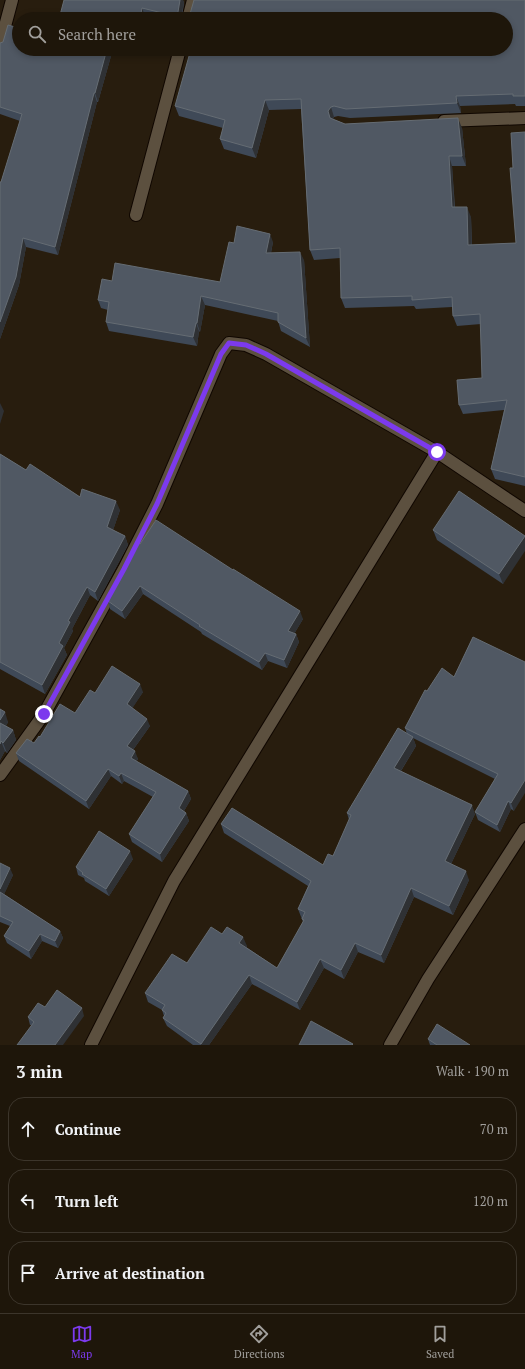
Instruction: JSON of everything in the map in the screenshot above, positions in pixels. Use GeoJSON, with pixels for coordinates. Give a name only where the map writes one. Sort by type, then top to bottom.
{"type":"FeatureCollection","features":[{"type":"Feature","properties":{"kind":"street"},"geometry":{"type":"LineString","coordinates":[[0,45],[12,0]]}},
{"type":"Feature","properties":{"kind":"street"},"geometry":{"type":"LineString","coordinates":[[190,12],[193,0]]}},
{"type":"Feature","properties":{"kind":"street"},"geometry":{"type":"LineString","coordinates":[[136,215],[178,56]]}},
{"type":"Feature","properties":{"kind":"street"},"geometry":{"type":"LineString","coordinates":[[430,122],[525,118]]}},
{"type":"Feature","properties":{"kind":"street"},"geometry":{"type":"LineString","coordinates":[[0,775],[44,714],[124,569],[157,504],[221,354],[229,343],[246,345],[266,354],[437,452],[525,511]]}},
{"type":"Feature","properties":{"kind":"street"},"geometry":{"type":"LineString","coordinates":[[91,1045],[174,881],[437,452]]}},
{"type":"Feature","properties":{"kind":"street"},"geometry":{"type":"LineString","coordinates":[[390,1045],[428,979],[525,829]]}},
{"type":"Feature","properties":{"kind":"building"},"geometry":{"type":"Polygon","coordinates":[[[64,0],[180,0],[178,12],[158,12],[142,8],[141,12],[61,12],[64,0]]]}},
{"type":"Feature","properties":{"kind":"building"},"geometry":{"type":"Polygon","coordinates":[[[194,0],[525,0],[525,96],[513,96],[513,94],[456,96],[457,103],[346,109],[334,106],[328,111],[330,118],[345,124],[458,118],[462,156],[449,156],[452,207],[467,207],[468,245],[516,243],[510,168],[513,168],[511,133],[525,132],[525,477],[491,469],[507,400],[459,405],[457,380],[482,378],[480,314],[453,316],[452,297],[412,300],[412,296],[341,298],[340,248],[310,250],[301,99],[265,100],[252,148],[220,139],[225,120],[175,106],[189,56],[513,56],[513,12],[191,12],[194,0]]]}},
{"type":"Feature","properties":{"kind":"building"},"geometry":{"type":"Polygon","coordinates":[[[8,25],[12,26],[12,56],[105,56],[94,93],[55,247],[23,238],[16,277],[0,322],[0,182],[22,114],[0,107],[0,43],[3,42],[8,25]]]}},
{"type":"Feature","properties":{"kind":"building"},"geometry":{"type":"Polygon","coordinates":[[[237,226],[270,234],[266,253],[300,252],[306,338],[278,322],[278,313],[201,296],[197,323],[193,337],[106,322],[109,302],[98,300],[102,279],[112,281],[115,263],[220,282],[229,242],[234,243],[237,226]]]}},
{"type":"Feature","properties":{"kind":"building"},"geometry":{"type":"Polygon","coordinates":[[[0,454],[26,470],[30,464],[80,497],[82,489],[116,501],[107,527],[125,536],[95,592],[87,587],[68,621],[70,622],[59,643],[63,646],[42,685],[0,662],[0,454]]]}},
{"type":"Feature","properties":{"kind":"building"},"geometry":{"type":"Polygon","coordinates":[[[459,491],[525,536],[499,574],[433,530],[459,491]]]}},
{"type":"Feature","properties":{"kind":"building"},"geometry":{"type":"Polygon","coordinates":[[[156,520],[300,611],[288,631],[296,634],[284,660],[265,653],[259,662],[199,626],[200,625],[140,586],[122,611],[108,601],[138,543],[140,544],[156,520]]]}},
{"type":"Feature","properties":{"kind":"building"},"geometry":{"type":"Polygon","coordinates":[[[473,637],[525,662],[525,780],[511,803],[508,801],[497,825],[475,812],[498,774],[405,728],[425,690],[427,691],[442,668],[454,677],[473,637]]]}},
{"type":"Feature","properties":{"kind":"building"},"geometry":{"type":"Polygon","coordinates":[[[112,666],[140,684],[127,704],[147,719],[127,746],[135,751],[131,758],[188,791],[179,808],[186,813],[160,854],[129,834],[156,792],[121,773],[119,776],[108,769],[86,801],[16,753],[27,739],[34,743],[39,736],[40,737],[60,704],[75,713],[90,690],[95,693],[112,666]]]}},
{"type":"Feature","properties":{"kind":"building"},"geometry":{"type":"Polygon","coordinates":[[[0,709],[5,712],[0,720],[0,709]]]}},
{"type":"Feature","properties":{"kind":"building"},"geometry":{"type":"Polygon","coordinates":[[[0,723],[13,730],[3,743],[1,741],[0,744],[0,723]]]}},
{"type":"Feature","properties":{"kind":"building"},"geometry":{"type":"Polygon","coordinates":[[[398,728],[413,737],[394,768],[472,805],[445,861],[466,871],[449,906],[411,888],[381,955],[355,943],[341,970],[320,959],[297,1002],[249,975],[201,1044],[163,1018],[166,1013],[162,1010],[165,1005],[145,993],[172,954],[187,963],[211,927],[222,934],[227,927],[243,937],[239,943],[277,968],[304,920],[302,919],[305,912],[298,909],[311,881],[221,824],[232,808],[323,865],[328,854],[333,856],[351,815],[347,813],[398,728]]]}},
{"type":"Feature","properties":{"kind":"building"},"geometry":{"type":"Polygon","coordinates":[[[99,831],[130,851],[106,889],[82,874],[83,873],[76,867],[99,831]]]}},
{"type":"Feature","properties":{"kind":"building"},"geometry":{"type":"Polygon","coordinates":[[[0,863],[10,868],[0,889],[0,863]]]}},
{"type":"Feature","properties":{"kind":"building"},"geometry":{"type":"Polygon","coordinates":[[[0,892],[60,931],[55,941],[40,934],[29,951],[4,936],[13,922],[0,916],[0,892]]]}},
{"type":"Feature","properties":{"kind":"building"},"geometry":{"type":"Polygon","coordinates":[[[57,990],[82,1008],[55,1045],[17,1045],[34,1022],[28,1017],[38,1003],[45,1007],[57,990]]]}},
{"type":"Feature","properties":{"kind":"building"},"geometry":{"type":"Polygon","coordinates":[[[311,1021],[353,1044],[299,1045],[311,1021]]]}},
{"type":"Feature","properties":{"kind":"building"},"geometry":{"type":"Polygon","coordinates":[[[437,1024],[470,1045],[437,1045],[428,1039],[437,1024]]]}},
{"type":"Feature","properties":{"kind":"route"},"geometry":{"type":"LineString","coordinates":[[44,714],[124,569],[157,504],[221,354],[229,343],[246,345],[266,354],[437,452]]}}]}
